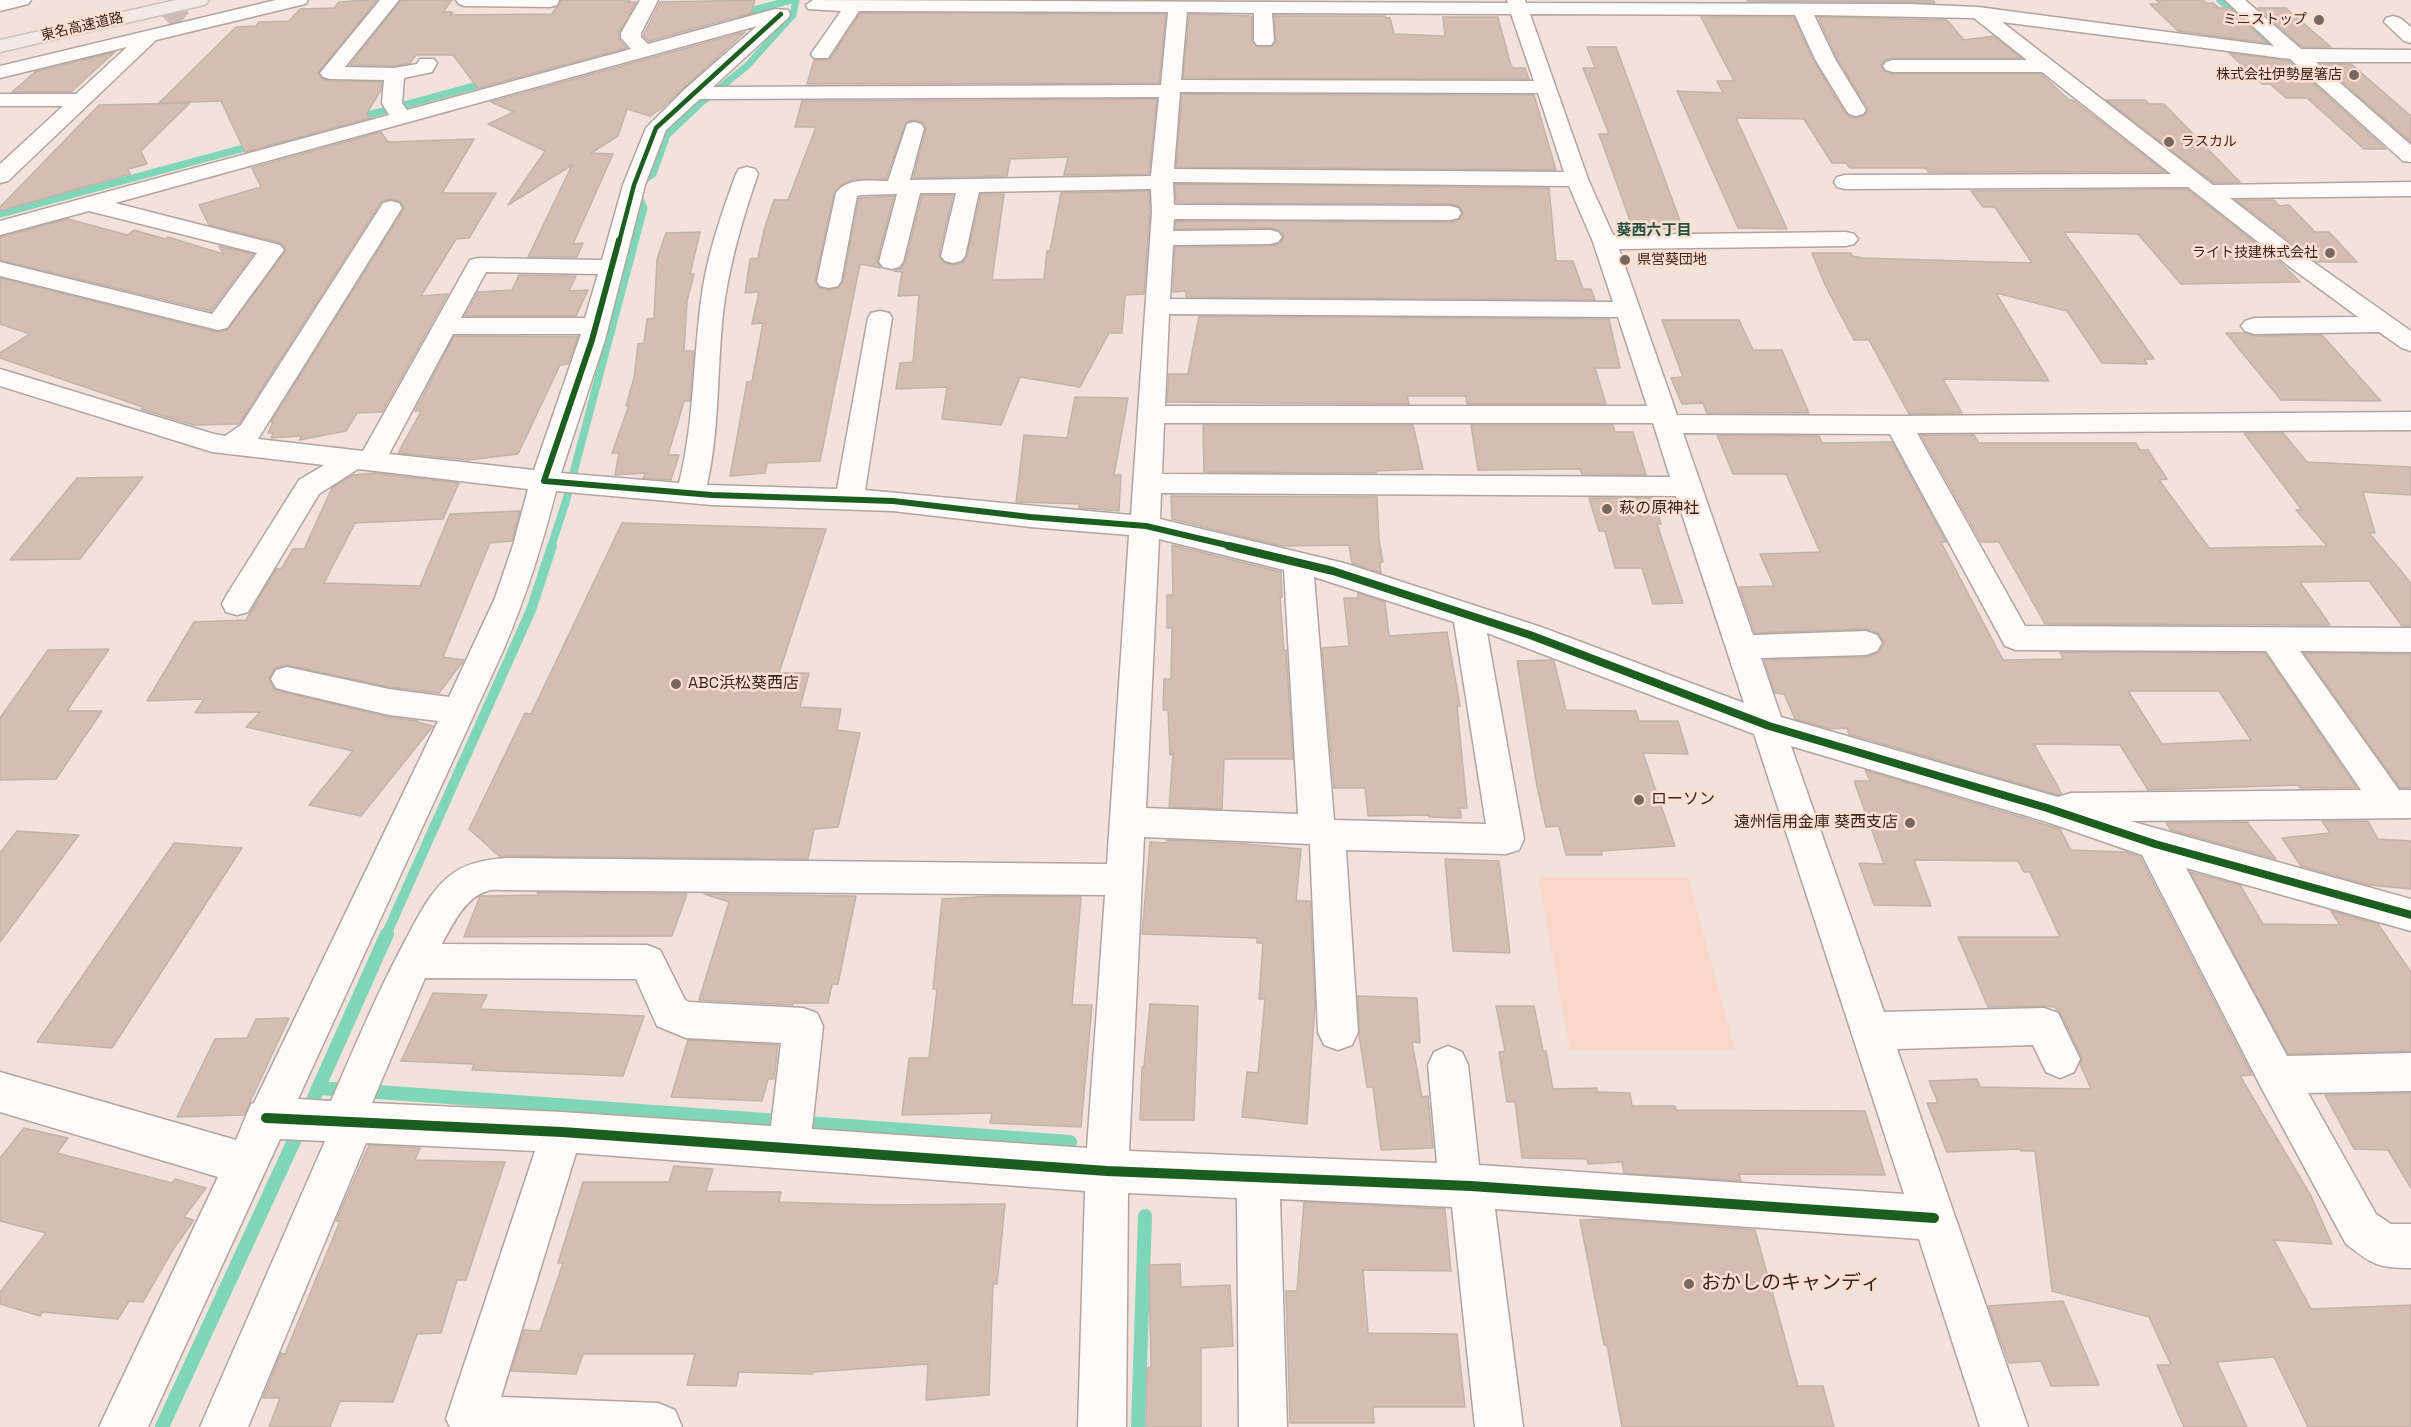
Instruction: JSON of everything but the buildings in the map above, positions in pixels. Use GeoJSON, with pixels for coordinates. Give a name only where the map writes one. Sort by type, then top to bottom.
{"type":"FeatureCollection","features":[{"type":"Feature","properties":{"kind":"highway","name":"東名高速道路"},"geometry":{"type":"LineString","coordinates":[[0,33],[144,0]]}},
{"type":"Feature","properties":{"kind":"highway","name":"東名高速道路"},"geometry":{"type":"LineString","coordinates":[[0,46],[200,0]]}},
{"type":"Feature","properties":{"kind":"street"},"geometry":{"type":"LineString","coordinates":[[0,5],[22,0]]}},
{"type":"Feature","properties":{"kind":"street"},"geometry":{"type":"LineString","coordinates":[[0,72],[160,28],[299,0]]}},
{"type":"Feature","properties":{"kind":"street"},"geometry":{"type":"LineString","coordinates":[[390,0],[330,73],[394,74],[425,68],[427,63]]}},
{"type":"Feature","properties":{"kind":"street"},"geometry":{"type":"LineString","coordinates":[[465,0],[550,1]]}},
{"type":"Feature","properties":{"kind":"street"},"geometry":{"type":"LineString","coordinates":[[638,45],[633,27],[649,0]]}},
{"type":"Feature","properties":{"kind":"street"},"geometry":{"type":"LineString","coordinates":[[2234,0],[2411,156]]}},
{"type":"Feature","properties":{"kind":"street"},"geometry":{"type":"LineString","coordinates":[[0,228],[88,204],[397,111],[638,45],[781,14],[823,2],[853,6],[1263,7],[1518,4],[1970,6],[2296,54],[2411,56]]}},
{"type":"Feature","properties":{"kind":"street"},"geometry":{"type":"LineString","coordinates":[[1518,4],[1577,179],[1605,242],[2004,1427]]}},
{"type":"Feature","properties":{"kind":"street"},"geometry":{"type":"LineString","coordinates":[[820,54],[853,6]]}},
{"type":"Feature","properties":{"kind":"street"},"geometry":{"type":"LineString","coordinates":[[1796,6],[1856,110]]}},
{"type":"Feature","properties":{"kind":"street"},"geometry":{"type":"LineString","coordinates":[[1970,6],[2298,262],[2411,343]]}},
{"type":"Feature","properties":{"kind":"street"},"geometry":{"type":"LineString","coordinates":[[1099,1427],[1107,1171],[1146,526],[1163,212],[1162,178],[1178,7]]}},
{"type":"Feature","properties":{"kind":"street"},"geometry":{"type":"LineString","coordinates":[[1263,7],[1264,41]]}},
{"type":"Feature","properties":{"kind":"street"},"geometry":{"type":"LineString","coordinates":[[123,1427],[245,1164],[275,1119],[510,597],[528,545],[544,481],[596,326],[634,185],[656,128],[781,14]]}},
{"type":"Feature","properties":{"kind":"street"},"geometry":{"type":"LineString","coordinates":[[2393,22],[2411,37]]}},
{"type":"Feature","properties":{"kind":"street"},"geometry":{"type":"LineString","coordinates":[[0,176],[160,28]]}},
{"type":"Feature","properties":{"kind":"street"},"geometry":{"type":"LineString","coordinates":[[1893,66],[2047,66]]}},
{"type":"Feature","properties":{"kind":"street"},"geometry":{"type":"LineString","coordinates":[[394,74],[397,111]]}},
{"type":"Feature","properties":{"kind":"street"},"geometry":{"type":"LineString","coordinates":[[692,93],[1545,87]]}},
{"type":"Feature","properties":{"kind":"street"},"geometry":{"type":"LineString","coordinates":[[0,100],[82,100]]}},
{"type":"Feature","properties":{"kind":"street"},"geometry":{"type":"LineString","coordinates":[[891,262],[914,128]]}},
{"type":"Feature","properties":{"kind":"street"},"geometry":{"type":"LineString","coordinates":[[691,493],[701,452],[713,299],[730,221],[747,174]]}},
{"type":"Feature","properties":{"kind":"street"},"geometry":{"type":"LineString","coordinates":[[829,281],[847,193],[857,188],[1162,178],[1577,179]]}},
{"type":"Feature","properties":{"kind":"street"},"geometry":{"type":"LineString","coordinates":[[1845,182],[2411,189]]}},
{"type":"Feature","properties":{"kind":"street"},"geometry":{"type":"LineString","coordinates":[[953,256],[969,186]]}},
{"type":"Feature","properties":{"kind":"street"},"geometry":{"type":"LineString","coordinates":[[0,269],[218,323],[272,250],[88,204]]}},
{"type":"Feature","properties":{"kind":"street"},"geometry":{"type":"LineString","coordinates":[[230,445],[251,431],[391,208]]}},
{"type":"Feature","properties":{"kind":"street"},"geometry":{"type":"LineString","coordinates":[[1163,212],[1450,213]]}},
{"type":"Feature","properties":{"kind":"street"},"geometry":{"type":"LineString","coordinates":[[1161,238],[1270,237]]}},
{"type":"Feature","properties":{"kind":"street"},"geometry":{"type":"LineString","coordinates":[[1605,242],[1846,239]]}},
{"type":"Feature","properties":{"kind":"street"},"geometry":{"type":"LineString","coordinates":[[237,604],[309,487],[362,460],[445,326],[478,265],[612,267]]}},
{"type":"Feature","properties":{"kind":"street"},"geometry":{"type":"LineString","coordinates":[[1157,306],[1627,310]]}},
{"type":"Feature","properties":{"kind":"street"},"geometry":{"type":"LineString","coordinates":[[849,500],[880,318]]}},
{"type":"Feature","properties":{"kind":"street"},"geometry":{"type":"LineString","coordinates":[[2254,326],[2383,324]]}},
{"type":"Feature","properties":{"kind":"street"},"geometry":{"type":"LineString","coordinates":[[445,326],[596,326]]}},
{"type":"Feature","properties":{"kind":"street"},"geometry":{"type":"LineString","coordinates":[[0,377],[212,443],[606,487],[691,493],[893,501],[1030,517],[1146,526],[1333,571],[1530,634],[1769,726],[2047,808],[2155,844],[2411,915]]}},
{"type":"Feature","properties":{"kind":"street"},"geometry":{"type":"LineString","coordinates":[[1151,414],[1665,419],[1899,425],[2411,421]]}},
{"type":"Feature","properties":{"kind":"street"},"geometry":{"type":"LineString","coordinates":[[1899,425],[2016,638],[2411,640]]}},
{"type":"Feature","properties":{"kind":"street"},"geometry":{"type":"LineString","coordinates":[[1148,483],[1686,487]]}},
{"type":"Feature","properties":{"kind":"street"},"geometry":{"type":"LineString","coordinates":[[1298,562],[1338,1032]]}},
{"type":"Feature","properties":{"kind":"street"},"geometry":{"type":"LineString","coordinates":[[1128,822],[1506,839],[1468,615]]}},
{"type":"Feature","properties":{"kind":"street"},"geometry":{"type":"LineString","coordinates":[[2275,640],[2400,804]]}},
{"type":"Feature","properties":{"kind":"street"},"geometry":{"type":"LineString","coordinates":[[1741,646],[1866,643]]}},
{"type":"Feature","properties":{"kind":"street"},"geometry":{"type":"LineString","coordinates":[[287,679],[389,702],[460,711]]}},
{"type":"Feature","properties":{"kind":"street"},"geometry":{"type":"LineString","coordinates":[[2047,808],[2400,804]]}},
{"type":"Feature","properties":{"kind":"street"},"geometry":{"type":"LineString","coordinates":[[2155,844],[2276,1075],[2361,1229],[2384,1246],[2411,1246]]}},
{"type":"Feature","properties":{"kind":"street"},"geometry":{"type":"LineString","coordinates":[[224,1427],[348,1106],[400,987],[443,906],[461,888],[480,876],[506,874],[1124,880]]}},
{"type":"Feature","properties":{"kind":"street"},"geometry":{"type":"LineString","coordinates":[[414,961],[647,962],[671,1013],[686,1020],[804,1026],[791,1131]]}},
{"type":"Feature","properties":{"kind":"street"},"geometry":{"type":"LineString","coordinates":[[1869,1030],[2044,1026],[2060,1059]]}},
{"type":"Feature","properties":{"kind":"street"},"geometry":{"type":"LineString","coordinates":[[1448,1065],[1499,1427]]}},
{"type":"Feature","properties":{"kind":"street"},"geometry":{"type":"LineString","coordinates":[[2276,1075],[2411,1072]]}},
{"type":"Feature","properties":{"kind":"street"},"geometry":{"type":"LineString","coordinates":[[0,1092],[245,1164]]}},
{"type":"Feature","properties":{"kind":"street"},"geometry":{"type":"LineString","coordinates":[[275,1119],[348,1106],[562,1132],[791,1131],[1107,1171],[1465,1186],[1934,1218]]}},
{"type":"Feature","properties":{"kind":"street"},"geometry":{"type":"LineString","coordinates":[[562,1132],[469,1423],[658,1427]]}},
{"type":"Feature","properties":{"kind":"street"},"geometry":{"type":"LineString","coordinates":[[1258,1178],[1263,1427]]}},
{"type":"Feature","properties":{"kind":"shaded area"},"geometry":{"type":"Polygon","coordinates":[[[1538,877],[1688,877],[1735,1050],[1570,1050],[1538,877]]]}},
{"type":"Feature","properties":{"kind":"waterway"},"geometry":{"type":"LineString","coordinates":[[739,14],[791,0]]}},
{"type":"Feature","properties":{"kind":"waterway"},"geometry":{"type":"LineString","coordinates":[[635,242],[644,208],[638,195],[644,180],[653,174],[667,135],[702,102],[747,66],[793,15],[796,0]]}},
{"type":"Feature","properties":{"kind":"waterway"},"geometry":{"type":"LineString","coordinates":[[2220,0],[2271,45]]}},
{"type":"Feature","properties":{"kind":"waterway"},"geometry":{"type":"LineString","coordinates":[[357,118],[489,82]]}},
{"type":"Feature","properties":{"kind":"waterway"},"geometry":{"type":"LineString","coordinates":[[0,214],[255,145]]}},
{"type":"Feature","properties":{"kind":"waterway"},"geometry":{"type":"LineString","coordinates":[[551,547],[566,501],[635,240]]}},
{"type":"Feature","properties":{"kind":"waterway"},"geometry":{"type":"LineString","coordinates":[[386,935],[531,610],[552,546]]}},
{"type":"Feature","properties":{"kind":"waterway"},"geometry":{"type":"LineString","coordinates":[[318,1088],[387,934]]}},
{"type":"Feature","properties":{"kind":"waterway"},"geometry":{"type":"LineString","coordinates":[[308,1111],[318,1088]]}},
{"type":"Feature","properties":{"kind":"waterway"},"geometry":{"type":"LineString","coordinates":[[318,1088],[349,1090]]}},
{"type":"Feature","properties":{"kind":"waterway"},"geometry":{"type":"LineString","coordinates":[[364,1091],[1070,1142]]}},
{"type":"Feature","properties":{"kind":"waterway"},"geometry":{"type":"LineString","coordinates":[[162,1427],[300,1128]]}},
{"type":"Feature","properties":{"kind":"waterway"},"geometry":{"type":"LineString","coordinates":[[1138,1427],[1145,1216]]}},
{"type":"Feature","properties":{"kind":"tunnel"},"geometry":{"type":"LineString","coordinates":[[167,21],[187,0]]}},
{"type":"Feature","properties":{"kind":"cycle path"},"geometry":{"type":"LineString","coordinates":[[781,14],[656,128],[634,185],[592,340],[544,481],[712,495],[893,501],[1030,517],[1146,526],[1333,571],[1530,635],[1769,726],[2047,808],[2155,844],[2411,915]]}},
{"type":"Feature","properties":{"kind":"cycle path"},"geometry":{"type":"LineString","coordinates":[[266,1118],[562,1132],[1107,1171],[1471,1186],[1934,1218]]}},
{"type":"Feature","properties":{"kind":"place","name":"ミニストップ"},"geometry":{"type":"Point","coordinates":[2319,20]}},
{"type":"Feature","properties":{"kind":"place","name":"株式会社伊勢屋箸店"},"geometry":{"type":"Point","coordinates":[2354,75]}},
{"type":"Feature","properties":{"kind":"place","name":"ラスカル"},"geometry":{"type":"Point","coordinates":[2169,142]}},
{"type":"Feature","properties":{"kind":"place","name":"ライト技建株式会社"},"geometry":{"type":"Point","coordinates":[2330,253]}},
{"type":"Feature","properties":{"kind":"place","name":"県営葵団地"},"geometry":{"type":"Point","coordinates":[1625,260]}},
{"type":"Feature","properties":{"kind":"place","name":"萩の原神社"},"geometry":{"type":"Point","coordinates":[1607,509]}},
{"type":"Feature","properties":{"kind":"place","name":"ABC浜松葵西店"},"geometry":{"type":"Point","coordinates":[676,684]}},
{"type":"Feature","properties":{"kind":"place","name":"ローソン"},"geometry":{"type":"Point","coordinates":[1639,800]}},
{"type":"Feature","properties":{"kind":"place","name":"遠州信用金庫 葵西支店"},"geometry":{"type":"Point","coordinates":[1910,823]}},
{"type":"Feature","properties":{"kind":"place","name":"おかしのキャンディ"},"geometry":{"type":"Point","coordinates":[1689,1284]}},
{"type":"Feature","properties":{"kind":"district","name":"葵西六丁目"},"geometry":{"type":"Point","coordinates":[1654,231]}}]}
